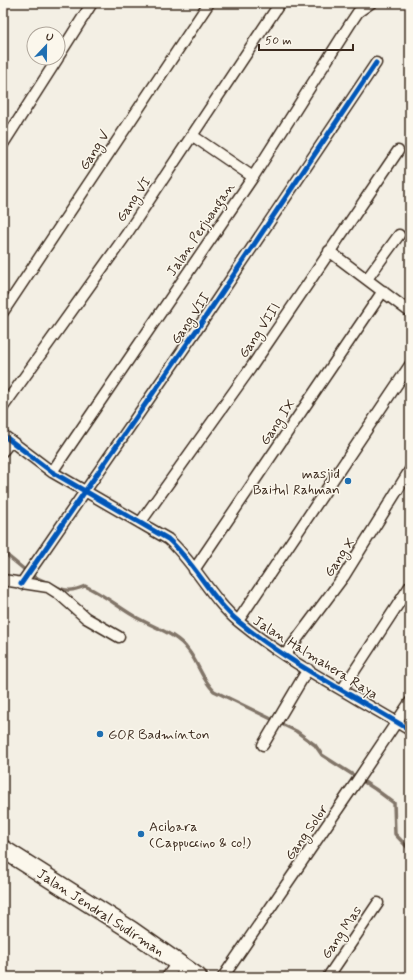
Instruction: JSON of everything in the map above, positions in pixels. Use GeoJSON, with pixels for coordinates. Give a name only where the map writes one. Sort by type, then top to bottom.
{"type":"FeatureCollection","features":[{"type":"Feature","properties":{"kind":"highway","name":"Jalan Jendral Sudirman"},"geometry":{"type":"LineString","coordinates":[[3,849],[131,930],[198,977]]}},
{"type":"Feature","properties":{"kind":"street"},"geometry":{"type":"LineString","coordinates":[[66,45],[92,3]]}},
{"type":"Feature","properties":{"kind":"street","name":"Gang V"},"geometry":{"type":"LineString","coordinates":[[3,312],[209,3]]}},
{"type":"Feature","properties":{"kind":"street","name":"Gang VI"},"geometry":{"type":"LineString","coordinates":[[3,407],[97,277],[193,136],[280,3]]}},
{"type":"Feature","properties":{"kind":"street","name":"Jalan Perjuangan"},"geometry":{"type":"LineString","coordinates":[[52,472],[253,177],[358,12],[371,3]]}},
{"type":"Feature","properties":{"kind":"street","name":"Gang VII"},"geometry":{"type":"LineString","coordinates":[[26,577],[376,64]]}},
{"type":"Feature","properties":{"kind":"street"},"geometry":{"type":"LineString","coordinates":[[3,144],[53,66]]}},
{"type":"Feature","properties":{"kind":"street"},"geometry":{"type":"LineString","coordinates":[[193,136],[253,177]]}},
{"type":"Feature","properties":{"kind":"street","name":"Gang VIII"},"geometry":{"type":"LineString","coordinates":[[140,523],[250,368],[398,151]]}},
{"type":"Feature","properties":{"kind":"street"},"geometry":{"type":"LineString","coordinates":[[367,279],[399,235]]}},
{"type":"Feature","properties":{"kind":"street"},"geometry":{"type":"LineString","coordinates":[[329,251],[410,312]]}},
{"type":"Feature","properties":{"kind":"street","name":"Gang IX"},"geometry":{"type":"LineString","coordinates":[[194,570],[384,291]]}},
{"type":"Feature","properties":{"kind":"street"},"geometry":{"type":"LineString","coordinates":[[238,622],[410,365]]}},
{"type":"Feature","properties":{"kind":"street"},"geometry":{"type":"LineString","coordinates":[[3,451],[7,438]]}},
{"type":"Feature","properties":{"kind":"street","name":"Jalan Halmahera Raya"},"geometry":{"type":"LineString","coordinates":[[7,438],[52,472],[160,534],[177,547],[194,570],[238,622],[285,655],[410,730]]}},
{"type":"Feature","properties":{"kind":"street","name":"Gang X"},"geometry":{"type":"LineString","coordinates":[[285,655],[344,576],[410,470]]}},
{"type":"Feature","properties":{"kind":"street"},"geometry":{"type":"LineString","coordinates":[[3,580],[26,577],[48,587],[59,594],[86,618],[119,637]]}},
{"type":"Feature","properties":{"kind":"street"},"geometry":{"type":"LineString","coordinates":[[342,690],[410,586]]}},
{"type":"Feature","properties":{"kind":"street"},"geometry":{"type":"LineString","coordinates":[[263,745],[308,669]]}},
{"type":"Feature","properties":{"kind":"street","name":"Gang Solor"},"geometry":{"type":"LineString","coordinates":[[223,977],[410,702]]}},
{"type":"Feature","properties":{"kind":"street","name":"Gang Mas"},"geometry":{"type":"LineString","coordinates":[[328,977],[378,903]]}},
{"type":"Feature","properties":{"kind":"street"},"geometry":{"type":"LineString","coordinates":[[167,977],[177,963]]}},
{"type":"Feature","properties":{"kind":"waterway"},"geometry":{"type":"LineString","coordinates":[[3,552],[31,575],[48,583]]}},
{"type":"Feature","properties":{"kind":"waterway"},"geometry":{"type":"LineString","coordinates":[[55,586],[70,590],[85,586],[92,589],[134,616],[177,639],[192,655],[206,681],[214,691],[296,731],[315,745],[322,755],[394,803],[395,834],[410,850]]}},
{"type":"Feature","properties":{"kind":"cycle path"},"geometry":{"type":"LineString","coordinates":[[21,584],[198,328],[376,63]]}},
{"type":"Feature","properties":{"kind":"cycle path"},"geometry":{"type":"LineString","coordinates":[[3,435],[52,472],[168,539],[187,559],[211,592],[229,613],[259,638],[301,666],[410,730]]}},
{"type":"Feature","properties":{"kind":"place","name":"masjid Baitul Rahman"},"geometry":{"type":"Point","coordinates":[348,481]}},
{"type":"Feature","properties":{"kind":"place","name":"GOR Badminton"},"geometry":{"type":"Point","coordinates":[100,734]}},
{"type":"Feature","properties":{"kind":"place","name":"Acibara (Cappuccino & co!)"},"geometry":{"type":"Point","coordinates":[141,834]}}]}
